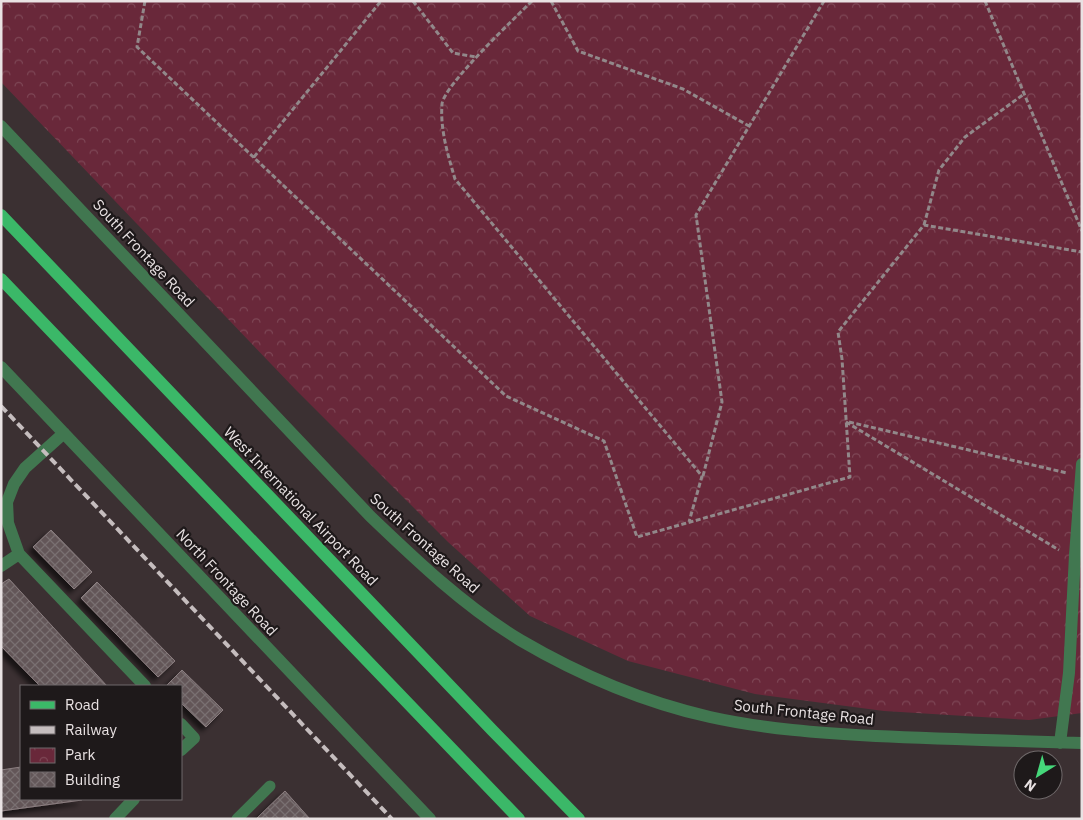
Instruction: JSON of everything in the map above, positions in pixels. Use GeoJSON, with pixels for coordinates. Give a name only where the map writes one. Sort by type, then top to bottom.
{"type":"FeatureCollection","features":[{"type":"Feature","properties":{"kind":"main road","name":"West International Airport Road"},"geometry":{"type":"LineString","coordinates":[[1,215],[579,819]]}},
{"type":"Feature","properties":{"kind":"main road"},"geometry":{"type":"LineString","coordinates":[[1,279],[519,819]]}},
{"type":"Feature","properties":{"kind":"street","name":"South Frontage Road"},"geometry":{"type":"LineString","coordinates":[[1,126],[370,516],[430,573],[474,609],[519,639],[573,669],[658,703],[709,717],[758,726],[845,734],[1082,744]]}},
{"type":"Feature","properties":{"kind":"street","name":"North Frontage Road"},"geometry":{"type":"LineString","coordinates":[[1,367],[430,819]]}},
{"type":"Feature","properties":{"kind":"street"},"geometry":{"type":"LineString","coordinates":[[64,433],[25,468],[14,484],[7,502],[8,523],[19,554],[144,685]]}},
{"type":"Feature","properties":{"kind":"street"},"geometry":{"type":"LineString","coordinates":[[1060,743],[1069,673],[1081,470]]}},
{"type":"Feature","properties":{"kind":"street"},"geometry":{"type":"LineString","coordinates":[[1,566],[19,554]]}},
{"type":"Feature","properties":{"kind":"street"},"geometry":{"type":"LineString","coordinates":[[182,725],[194,738],[182,749]]}},
{"type":"Feature","properties":{"kind":"street"},"geometry":{"type":"LineString","coordinates":[[115,819],[133,800]]}},
{"type":"Feature","properties":{"kind":"lane"},"geometry":{"type":"LineString","coordinates":[[237,819],[270,786]]}},
{"type":"Feature","properties":{"kind":"path"},"geometry":{"type":"LineString","coordinates":[[146,1],[137,47],[506,396],[604,441],[637,537],[850,477],[842,359],[838,332],[924,224],[939,170],[965,137],[1024,94]]}},
{"type":"Feature","properties":{"kind":"path"},"geometry":{"type":"LineString","coordinates":[[254,157],[381,1]]}},
{"type":"Feature","properties":{"kind":"path"},"geometry":{"type":"LineString","coordinates":[[413,1],[453,53],[476,57]]}},
{"type":"Feature","properties":{"kind":"path"},"geometry":{"type":"LineString","coordinates":[[532,1],[463,71],[442,102],[445,143],[455,179],[702,476],[689,522]]}},
{"type":"Feature","properties":{"kind":"path"},"geometry":{"type":"LineString","coordinates":[[551,1],[578,51],[683,89],[749,126]]}},
{"type":"Feature","properties":{"kind":"path"},"geometry":{"type":"LineString","coordinates":[[689,522],[722,402],[696,214],[824,1]]}},
{"type":"Feature","properties":{"kind":"path"},"geometry":{"type":"LineString","coordinates":[[985,1],[1082,231]]}},
{"type":"Feature","properties":{"kind":"path"},"geometry":{"type":"LineString","coordinates":[[924,224],[1082,252]]}},
{"type":"Feature","properties":{"kind":"path"},"geometry":{"type":"LineString","coordinates":[[846,422],[1081,470]]}},
{"type":"Feature","properties":{"kind":"path"},"geometry":{"type":"LineString","coordinates":[[846,422],[1057,550],[1075,555]]}},
{"type":"Feature","properties":{"kind":"green space"},"geometry":{"type":"Polygon","coordinates":[[[1,1],[1082,1],[1082,713],[1029,720],[884,711],[755,694],[628,661],[530,616],[448,542],[296,390],[1,82],[1,1]]]}},
{"type":"Feature","properties":{"kind":"building"},"geometry":{"type":"Polygon","coordinates":[[[51,530],[92,572],[74,589],[33,547],[51,530]]]}},
{"type":"Feature","properties":{"kind":"building"},"geometry":{"type":"Polygon","coordinates":[[[9,579],[106,685],[39,685],[1,646],[1,584],[9,579]]]}},
{"type":"Feature","properties":{"kind":"building"},"geometry":{"type":"Polygon","coordinates":[[[97,582],[175,661],[158,677],[81,598],[97,582]]]}},
{"type":"Feature","properties":{"kind":"building"},"geometry":{"type":"Polygon","coordinates":[[[182,670],[223,710],[206,727],[182,704],[182,685],[167,685],[182,670]]]}},
{"type":"Feature","properties":{"kind":"building"},"geometry":{"type":"Polygon","coordinates":[[[20,767],[20,800],[82,800],[1,811],[1,770],[20,767]]]}},
{"type":"Feature","properties":{"kind":"building"},"geometry":{"type":"Polygon","coordinates":[[[285,791],[310,819],[256,819],[285,791]]]}},
{"type":"Feature","properties":{"kind":"railway"},"geometry":{"type":"LineString","coordinates":[[1,406],[392,819]]}}]}
